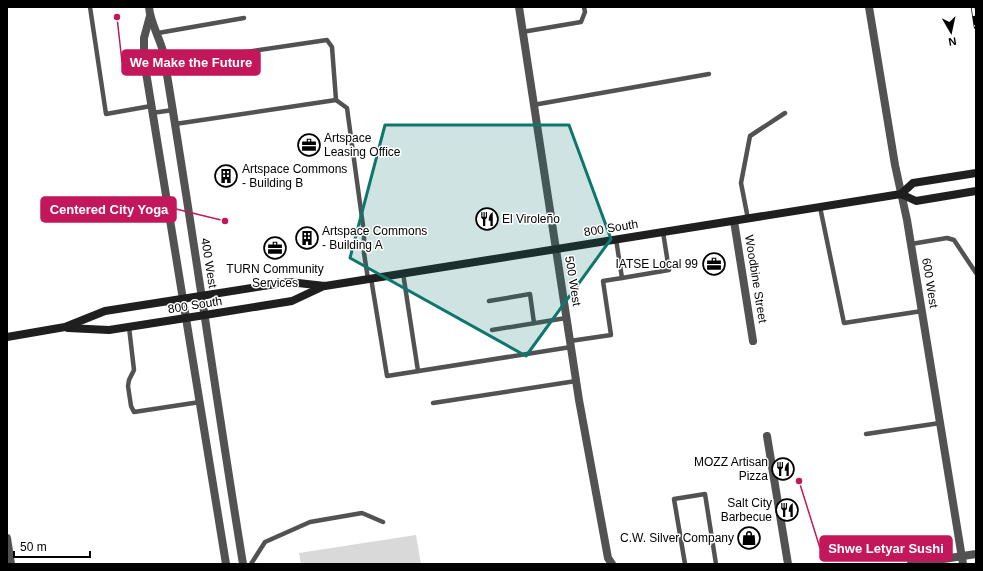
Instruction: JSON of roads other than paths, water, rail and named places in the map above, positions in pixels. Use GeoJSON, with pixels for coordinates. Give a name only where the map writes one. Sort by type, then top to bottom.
{"type":"FeatureCollection","features":[{"type":"Feature","properties":{"kind":"street","name":"400 West"},"geometry":{"type":"LineString","coordinates":[[149,7],[150,16],[158,33],[163,51],[243,564]]}},
{"type":"Feature","properties":{"kind":"street","name":"500 West"},"geometry":{"type":"LineString","coordinates":[[518,7],[576,381],[609,562]]}},
{"type":"Feature","properties":{"kind":"street","name":"600 West"},"geometry":{"type":"LineString","coordinates":[[870,7],[895,165],[911,244],[963,560]]}},
{"type":"Feature","properties":{"kind":"street","name":"400 West"},"geometry":{"type":"LineString","coordinates":[[150,16],[144,38],[144,60],[226,564]]}},
{"type":"Feature","properties":{"kind":"street","name":"800 South"},"geometry":{"type":"LineString","coordinates":[[65,327],[109,330],[292,301],[324,286],[901,194],[913,183],[976,173]]}},
{"type":"Feature","properties":{"kind":"street","name":"800 South"},"geometry":{"type":"LineString","coordinates":[[901,194],[916,201],[976,191]]}},
{"type":"Feature","properties":{"kind":"street","name":"Woodbine Street"},"geometry":{"type":"LineString","coordinates":[[734,221],[754,341]]}},
{"type":"Feature","properties":{"kind":"street","name":"800 South"},"geometry":{"type":"LineString","coordinates":[[7,337],[65,327],[106,311],[288,282],[324,286]]}},
{"type":"Feature","properties":{"kind":"street"},"geometry":{"type":"LineString","coordinates":[[767,436],[788,564]]}},
{"type":"Feature","properties":{"kind":"street"},"geometry":{"type":"LineString","coordinates":[[7,538],[11,564]]}},
{"type":"Feature","properties":{"kind":"street"},"geometry":{"type":"LineString","coordinates":[[911,564],[963,560],[976,554]]}},
{"type":"Feature","properties":{"kind":"lane"},"geometry":{"type":"LineString","coordinates":[[90,7],[106,114],[151,110],[172,110]]}},
{"type":"Feature","properties":{"kind":"lane"},"geometry":{"type":"LineString","coordinates":[[522,32],[581,22],[585,12],[584,7]]}},
{"type":"Feature","properties":{"kind":"lane"},"geometry":{"type":"LineString","coordinates":[[158,33],[244,18]]}},
{"type":"Feature","properties":{"kind":"lane"},"geometry":{"type":"LineString","coordinates":[[165,64],[327,40],[332,47],[336,100]]}},
{"type":"Feature","properties":{"kind":"lane"},"geometry":{"type":"LineString","coordinates":[[533,105],[709,74]]}},
{"type":"Feature","properties":{"kind":"lane"},"geometry":{"type":"LineString","coordinates":[[175,124],[336,100],[347,108],[364,233],[364,253],[387,376],[571,344],[611,334],[603,282],[669,270],[663,232]]}},
{"type":"Feature","properties":{"kind":"lane"},"geometry":{"type":"LineString","coordinates":[[748,219],[742,183],[750,136],[785,113]]}},
{"type":"Feature","properties":{"kind":"lane"},"geometry":{"type":"LineString","coordinates":[[820,207],[844,323],[922,311]]}},
{"type":"Feature","properties":{"kind":"lane"},"geometry":{"type":"LineString","coordinates":[[911,244],[946,238],[954,240],[976,273]]}},
{"type":"Feature","properties":{"kind":"lane"},"geometry":{"type":"LineString","coordinates":[[616,239],[622,278]]}},
{"type":"Feature","properties":{"kind":"lane"},"geometry":{"type":"LineString","coordinates":[[403,273],[418,371]]}},
{"type":"Feature","properties":{"kind":"lane"},"geometry":{"type":"LineString","coordinates":[[489,301],[530,294],[534,323]]}},
{"type":"Feature","properties":{"kind":"lane"},"geometry":{"type":"LineString","coordinates":[[492,330],[566,318]]}},
{"type":"Feature","properties":{"kind":"lane"},"geometry":{"type":"LineString","coordinates":[[129,327],[134,370],[128,386],[131,406],[134,412],[200,402]]}},
{"type":"Feature","properties":{"kind":"lane"},"geometry":{"type":"LineString","coordinates":[[433,403],[576,381]]}},
{"type":"Feature","properties":{"kind":"lane"},"geometry":{"type":"LineString","coordinates":[[866,434],[940,423]]}},
{"type":"Feature","properties":{"kind":"lane"},"geometry":{"type":"LineString","coordinates":[[685,564],[674,499],[705,494],[716,564]]}},
{"type":"Feature","properties":{"kind":"lane"},"geometry":{"type":"LineString","coordinates":[[251,564],[265,542],[310,522],[362,513],[382,522]]}},
{"type":"Feature","properties":{"kind":"railway"},"geometry":{"type":"LineString","coordinates":[[973,7],[976,27]]}},
{"type":"Feature","properties":{"kind":"place","name":"We Make the Future"},"geometry":{"type":"Point","coordinates":[117,17]}},
{"type":"Feature","properties":{"kind":"place","name":"Artspace Leasing Office"},"geometry":{"type":"Point","coordinates":[309,145]}},
{"type":"Feature","properties":{"kind":"place","name":"Artspace Commons - Building B"},"geometry":{"type":"Point","coordinates":[226,176]}},
{"type":"Feature","properties":{"kind":"place","name":"El Viroleño"},"geometry":{"type":"Point","coordinates":[487,219]}},
{"type":"Feature","properties":{"kind":"place","name":"Centered City Yoga"},"geometry":{"type":"Point","coordinates":[225,221]}},
{"type":"Feature","properties":{"kind":"place","name":"Artspace Commons - Building A"},"geometry":{"type":"Point","coordinates":[307,238]}},
{"type":"Feature","properties":{"kind":"place","name":"TURN Community Services"},"geometry":{"type":"Point","coordinates":[275,248]}},
{"type":"Feature","properties":{"kind":"place","name":"IATSE Local 99"},"geometry":{"type":"Point","coordinates":[714,264]}},
{"type":"Feature","properties":{"kind":"place","name":"MOZZ Artisan Pizza"},"geometry":{"type":"Point","coordinates":[783,469]}},
{"type":"Feature","properties":{"kind":"place","name":"Shwe Letyar Sushi"},"geometry":{"type":"Point","coordinates":[799,481]}},
{"type":"Feature","properties":{"kind":"place","name":"Salt City Barbecue"},"geometry":{"type":"Point","coordinates":[787,510]}},
{"type":"Feature","properties":{"kind":"place","name":"C.W. Silver Company"},"geometry":{"type":"Point","coordinates":[749,538]}}]}
